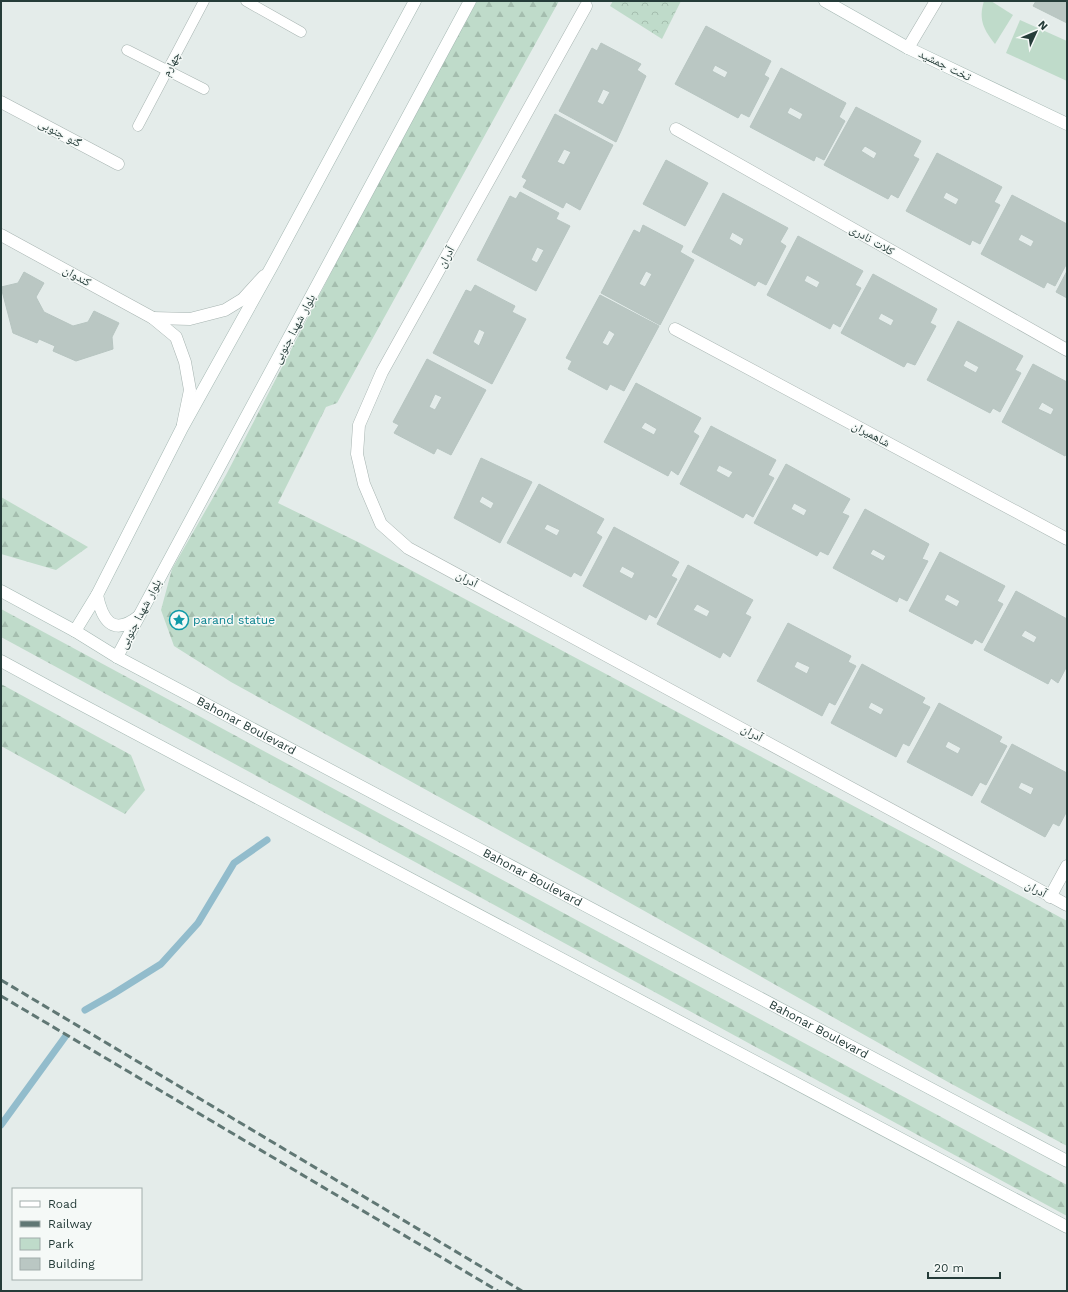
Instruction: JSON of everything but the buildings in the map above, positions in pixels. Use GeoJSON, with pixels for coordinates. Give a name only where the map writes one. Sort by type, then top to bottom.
{"type":"FeatureCollection","features":[{"type":"Feature","properties":{"kind":"street"},"geometry":{"type":"LineString","coordinates":[[75,631],[97,595],[182,428],[272,266],[415,1]]}},
{"type":"Feature","properties":{"kind":"street","name":"بلوار شهدا جنوبی"},"geometry":{"type":"LineString","coordinates":[[117,657],[470,1]]}},
{"type":"Feature","properties":{"kind":"street","name":"تخت جمشید"},"geometry":{"type":"LineString","coordinates":[[825,1],[908,48],[1067,124]]}},
{"type":"Feature","properties":{"kind":"street"},"geometry":{"type":"LineString","coordinates":[[908,48],[936,1]]}},
{"type":"Feature","properties":{"kind":"street","name":"آدران"},"geometry":{"type":"LineString","coordinates":[[586,6],[382,372],[359,425],[357,454],[364,484],[380,524],[408,548],[717,714],[1067,905]]}},
{"type":"Feature","properties":{"kind":"street","name":"گنو جنوبی"},"geometry":{"type":"LineString","coordinates":[[1,102],[118,164]]}},
{"type":"Feature","properties":{"kind":"street","name":"کلات نادری"},"geometry":{"type":"LineString","coordinates":[[676,129],[1067,350]]}},
{"type":"Feature","properties":{"kind":"street","name":"کندوان"},"geometry":{"type":"LineString","coordinates":[[1,235],[153,318],[176,337],[185,362],[190,390],[182,428]]}},
{"type":"Feature","properties":{"kind":"street"},"geometry":{"type":"LineString","coordinates":[[153,318],[190,319],[225,310],[243,299],[272,266]]}},
{"type":"Feature","properties":{"kind":"street","name":"شاهمیران"},"geometry":{"type":"LineString","coordinates":[[675,329],[1067,539]]}},
{"type":"Feature","properties":{"kind":"street","name":"Bahonar Boulevard"},"geometry":{"type":"LineString","coordinates":[[1,591],[75,631],[117,657],[1067,1161]]}},
{"type":"Feature","properties":{"kind":"street"},"geometry":{"type":"LineString","coordinates":[[97,595],[103,615],[109,622],[117,626],[125,625],[139,616]]}},
{"type":"Feature","properties":{"kind":"street"},"geometry":{"type":"LineString","coordinates":[[1,661],[1067,1227]]}},
{"type":"Feature","properties":{"kind":"street"},"geometry":{"type":"LineString","coordinates":[[1050,897],[1067,866]]}},
{"type":"Feature","properties":{"kind":"lane","name":"چهارم"},"geometry":{"type":"LineString","coordinates":[[138,126],[204,1]]}},
{"type":"Feature","properties":{"kind":"lane"},"geometry":{"type":"LineString","coordinates":[[246,1],[301,32]]}},
{"type":"Feature","properties":{"kind":"lane"},"geometry":{"type":"LineString","coordinates":[[127,50],[204,89]]}},
{"type":"Feature","properties":{"kind":"green space"},"geometry":{"type":"Polygon","coordinates":[[[477,1],[559,1],[337,403],[326,407],[278,503],[360,543],[1067,921],[1067,1146],[948,1082],[600,886],[231,682],[174,646],[161,610],[172,569],[226,475],[375,188],[477,1]]]}},
{"type":"Feature","properties":{"kind":"green space"},"geometry":{"type":"Polygon","coordinates":[[[613,1],[681,1],[662,39],[610,6],[613,1]]]}},
{"type":"Feature","properties":{"kind":"green space"},"geometry":{"type":"Polygon","coordinates":[[[984,1],[991,1],[1013,15],[995,44],[983,24],[982,8],[984,1]]]}},
{"type":"Feature","properties":{"kind":"green space"},"geometry":{"type":"Polygon","coordinates":[[[1020,20],[1067,41],[1067,81],[1006,53],[1020,20]]]}},
{"type":"Feature","properties":{"kind":"green space"},"geometry":{"type":"Polygon","coordinates":[[[1,497],[88,547],[56,570],[1,554],[1,497]]]}},
{"type":"Feature","properties":{"kind":"green space"},"geometry":{"type":"Polygon","coordinates":[[[1,609],[1067,1185],[1067,1216],[1,637],[1,609]]]}},
{"type":"Feature","properties":{"kind":"green space"},"geometry":{"type":"Polygon","coordinates":[[[1,684],[131,755],[145,790],[125,814],[1,746],[1,684]]]}},
{"type":"Feature","properties":{"kind":"waterway"},"geometry":{"type":"LineString","coordinates":[[85,1010],[161,964],[198,923],[234,863],[267,840]]}},
{"type":"Feature","properties":{"kind":"waterway"},"geometry":{"type":"LineString","coordinates":[[1,1125],[65,1037]]}},
{"type":"Feature","properties":{"kind":"railway"},"geometry":{"type":"LineString","coordinates":[[1,980],[522,1291]]}},
{"type":"Feature","properties":{"kind":"railway"},"geometry":{"type":"LineString","coordinates":[[1,996],[498,1291]]}},
{"type":"Feature","properties":{"kind":"place","name":"parand statue"},"geometry":{"type":"Point","coordinates":[179,620]}}]}
